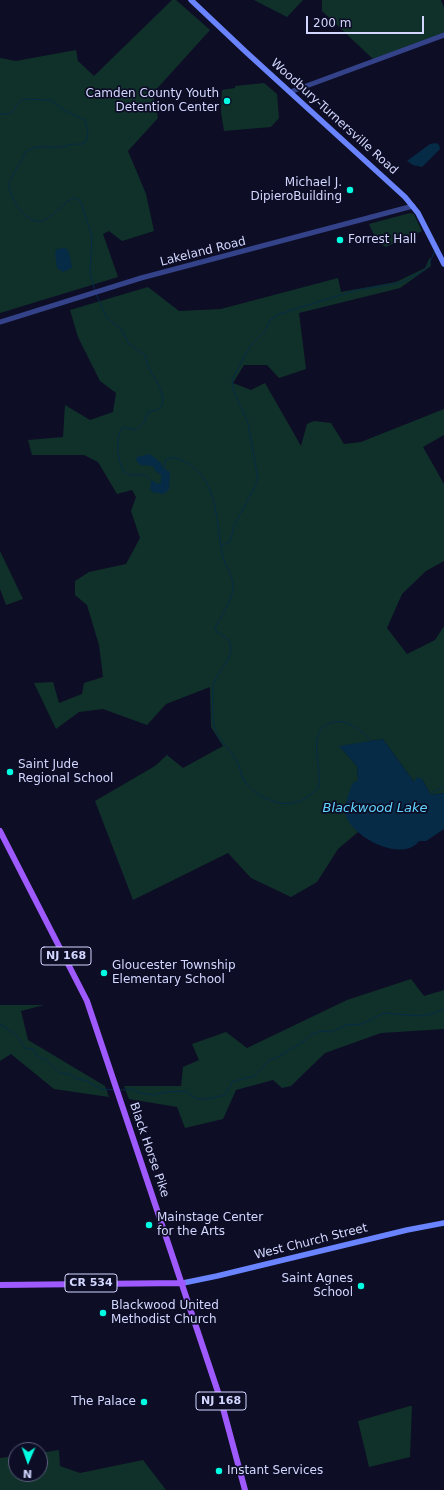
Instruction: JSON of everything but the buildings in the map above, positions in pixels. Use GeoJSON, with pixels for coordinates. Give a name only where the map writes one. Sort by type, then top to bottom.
{"type":"FeatureCollection","features":[{"type":"Feature","properties":{"kind":"main road","name":"Woodbury-Turnersville Road"},"geometry":{"type":"LineString","coordinates":[[191,0],[404,196],[418,213],[444,264]]}},
{"type":"Feature","properties":{"kind":"main road","name":"Black Horse Pike"},"geometry":{"type":"LineString","coordinates":[[0,831],[88,1000],[116,1090],[183,1283],[209,1370],[221,1401],[245,1490]]}},
{"type":"Feature","properties":{"kind":"main road","name":"West Church Street"},"geometry":{"type":"LineString","coordinates":[[183,1283],[407,1230],[444,1223]]}},
{"type":"Feature","properties":{"kind":"main road","name":"CR 534"},"geometry":{"type":"LineString","coordinates":[[0,1285],[183,1283]]}},
{"type":"Feature","properties":{"kind":"street"},"geometry":{"type":"LineString","coordinates":[[290,92],[444,35]]}},
{"type":"Feature","properties":{"kind":"street","name":"Lakeland Road"},"geometry":{"type":"LineString","coordinates":[[0,322],[141,278],[413,206]]}},
{"type":"Feature","properties":{"kind":"green space"},"geometry":{"type":"Polygon","coordinates":[[[172,0],[176,0],[210,30],[153,93],[158,118],[128,151],[146,194],[154,231],[122,241],[109,231],[103,234],[118,277],[0,313],[0,58],[16,61],[76,50],[78,61],[94,76],[172,0]]]}},
{"type":"Feature","properties":{"kind":"green space"},"geometry":{"type":"Polygon","coordinates":[[[254,0],[303,0],[287,17],[254,0]]]}},
{"type":"Feature","properties":{"kind":"green space"},"geometry":{"type":"Polygon","coordinates":[[[322,0],[441,0],[444,8],[444,33],[373,59],[322,11],[322,0]]]}},
{"type":"Feature","properties":{"kind":"green space"},"geometry":{"type":"Polygon","coordinates":[[[264,83],[277,94],[279,118],[271,127],[224,131],[221,112],[222,90],[235,88],[235,86],[264,83]]]}},
{"type":"Feature","properties":{"kind":"green space"},"geometry":{"type":"Polygon","coordinates":[[[410,213],[414,214],[422,231],[386,247],[377,242],[369,224],[410,213]]]}},
{"type":"Feature","properties":{"kind":"green space"},"geometry":{"type":"Polygon","coordinates":[[[430,257],[431,266],[400,288],[299,313],[306,369],[279,378],[267,365],[244,365],[233,383],[251,390],[265,383],[301,446],[307,424],[314,421],[331,423],[344,444],[361,442],[444,409],[444,435],[423,447],[444,484],[444,561],[426,571],[402,594],[387,628],[407,654],[435,640],[444,626],[444,793],[431,795],[422,779],[414,782],[383,739],[340,747],[357,766],[358,780],[344,810],[358,832],[338,849],[317,882],[291,897],[251,878],[228,853],[133,900],[95,801],[155,766],[167,755],[183,768],[223,746],[211,727],[210,687],[166,704],[147,725],[103,709],[79,712],[56,729],[34,683],[53,682],[59,703],[82,694],[84,683],[103,677],[99,645],[87,605],[75,595],[75,581],[89,572],[126,564],[140,538],[131,511],[136,497],[132,490],[117,494],[98,462],[84,455],[32,455],[28,440],[63,437],[65,405],[90,420],[113,412],[116,393],[100,381],[78,337],[70,310],[148,287],[179,311],[221,309],[338,278],[341,292],[396,282],[425,268],[430,257]]]}},
{"type":"Feature","properties":{"kind":"green space"},"geometry":{"type":"Polygon","coordinates":[[[0,551],[23,599],[6,605],[0,589],[0,551]]]}},
{"type":"Feature","properties":{"kind":"green space"},"geometry":{"type":"Polygon","coordinates":[[[411,979],[424,996],[444,990],[444,1029],[381,1033],[325,1053],[291,1086],[282,1088],[273,1080],[236,1090],[223,1119],[185,1128],[177,1107],[129,1099],[124,1086],[181,1086],[183,1067],[199,1060],[192,1044],[226,1032],[247,1048],[347,1000],[411,979]]]}},
{"type":"Feature","properties":{"kind":"green space"},"geometry":{"type":"Polygon","coordinates":[[[0,1005],[44,1005],[21,1011],[28,1040],[105,1086],[109,1097],[54,1089],[11,1054],[0,1061],[0,1005]]]}},
{"type":"Feature","properties":{"kind":"green space"},"geometry":{"type":"Polygon","coordinates":[[[412,1406],[410,1457],[369,1467],[358,1421],[412,1406]]]}},
{"type":"Feature","properties":{"kind":"green space"},"geometry":{"type":"Polygon","coordinates":[[[59,1450],[60,1466],[80,1473],[143,1460],[166,1490],[0,1490],[0,1458],[8,1457],[8,1482],[48,1482],[48,1452],[59,1450]]]}},
{"type":"Feature","properties":{"kind":"water"},"geometry":{"type":"Polygon","coordinates":[[[436,143],[439,145],[440,149],[422,167],[413,165],[407,161],[430,144],[436,143]]]}},
{"type":"Feature","properties":{"kind":"water"},"geometry":{"type":"Polygon","coordinates":[[[57,249],[67,249],[69,253],[72,267],[63,272],[57,268],[55,253],[57,249]]]}},
{"type":"Feature","properties":{"kind":"water"},"geometry":{"type":"Polygon","coordinates":[[[150,454],[161,463],[163,468],[170,472],[169,490],[163,494],[152,492],[150,488],[152,480],[157,484],[161,483],[161,474],[156,472],[153,466],[140,465],[136,460],[137,457],[150,454]]]}},
{"type":"Feature","properties":{"kind":"water","name":"Blackwood Lake"},"geometry":{"type":"Polygon","coordinates":[[[383,739],[414,782],[417,777],[422,779],[431,795],[444,793],[444,829],[426,841],[419,841],[411,847],[401,850],[377,844],[365,838],[348,820],[345,811],[346,802],[352,784],[358,780],[357,766],[339,746],[383,739]]]}},
{"type":"Feature","properties":{"kind":"waterway"},"geometry":{"type":"LineString","coordinates":[[0,114],[10,114],[22,99],[51,100],[64,110],[85,120],[88,134],[86,142],[63,147],[38,147],[26,152],[9,184],[12,197],[20,210],[31,219],[37,221],[43,221],[53,215],[72,198],[77,198],[81,202],[92,237],[90,273],[95,291]]}},
{"type":"Feature","properties":{"kind":"waterway"},"geometry":{"type":"LineString","coordinates":[[222,545],[230,542],[234,526],[258,480],[248,423],[234,392],[232,380],[250,346],[265,331],[271,319],[279,314],[357,290],[400,283],[423,271],[428,266],[435,251]]}},
{"type":"Feature","properties":{"kind":"waterway"},"geometry":{"type":"LineString","coordinates":[[96,294],[107,318],[122,330],[129,344],[145,355],[148,367],[161,390],[163,402],[161,406],[157,410],[148,412],[144,422],[136,430],[123,427],[120,432],[118,443],[120,462],[124,472],[129,475],[146,475],[151,481]]}},
{"type":"Feature","properties":{"kind":"waterway"},"geometry":{"type":"LineString","coordinates":[[164,469],[165,460],[173,457],[189,464],[200,473],[208,485],[213,498],[223,557],[233,585],[232,594],[228,604],[215,628],[217,632],[228,639],[231,651],[213,686],[213,722],[221,740],[237,761],[246,783],[259,795],[269,800],[285,804],[296,802],[311,795],[318,788],[319,770],[317,740],[319,732],[325,726],[334,722],[345,722],[355,727],[372,741]]}},
{"type":"Feature","properties":{"kind":"waterway"},"geometry":{"type":"LineString","coordinates":[[430,794],[444,786]]}},
{"type":"Feature","properties":{"kind":"waterway"},"geometry":{"type":"LineString","coordinates":[[120,1090],[133,1089],[139,1093],[153,1095],[166,1092],[185,1091],[197,1099],[207,1099],[225,1095],[233,1081],[255,1076],[269,1060],[276,1058],[304,1041],[310,1035],[320,1031],[331,1032],[346,1025],[362,1024],[384,1013],[420,1016],[432,1014],[444,1009]]}},
{"type":"Feature","properties":{"kind":"waterway"},"geometry":{"type":"LineString","coordinates":[[0,1024],[16,1035],[25,1048],[33,1049],[38,1057],[45,1059],[60,1073],[70,1074],[75,1078],[87,1081],[101,1089],[115,1090]]}},
{"type":"Feature","properties":{"kind":"place","name":"Camden County Youth Detention Center"},"geometry":{"type":"Point","coordinates":[227,101]}},
{"type":"Feature","properties":{"kind":"place","name":"Michael J. DipieroBuilding"},"geometry":{"type":"Point","coordinates":[350,190]}},
{"type":"Feature","properties":{"kind":"place","name":"Forrest Hall"},"geometry":{"type":"Point","coordinates":[340,240]}},
{"type":"Feature","properties":{"kind":"place","name":"Saint Jude Regional School"},"geometry":{"type":"Point","coordinates":[10,772]}},
{"type":"Feature","properties":{"kind":"place","name":"Gloucester Township Elementary School"},"geometry":{"type":"Point","coordinates":[104,973]}},
{"type":"Feature","properties":{"kind":"place","name":"Mainstage Center for the Arts"},"geometry":{"type":"Point","coordinates":[149,1225]}},
{"type":"Feature","properties":{"kind":"place","name":"Saint Agnes School"},"geometry":{"type":"Point","coordinates":[361,1286]}},
{"type":"Feature","properties":{"kind":"place","name":"Blackwood United Methodist Church"},"geometry":{"type":"Point","coordinates":[103,1313]}},
{"type":"Feature","properties":{"kind":"place","name":"The Palace"},"geometry":{"type":"Point","coordinates":[144,1402]}},
{"type":"Feature","properties":{"kind":"place","name":"Instant Services"},"geometry":{"type":"Point","coordinates":[219,1471]}}]}
